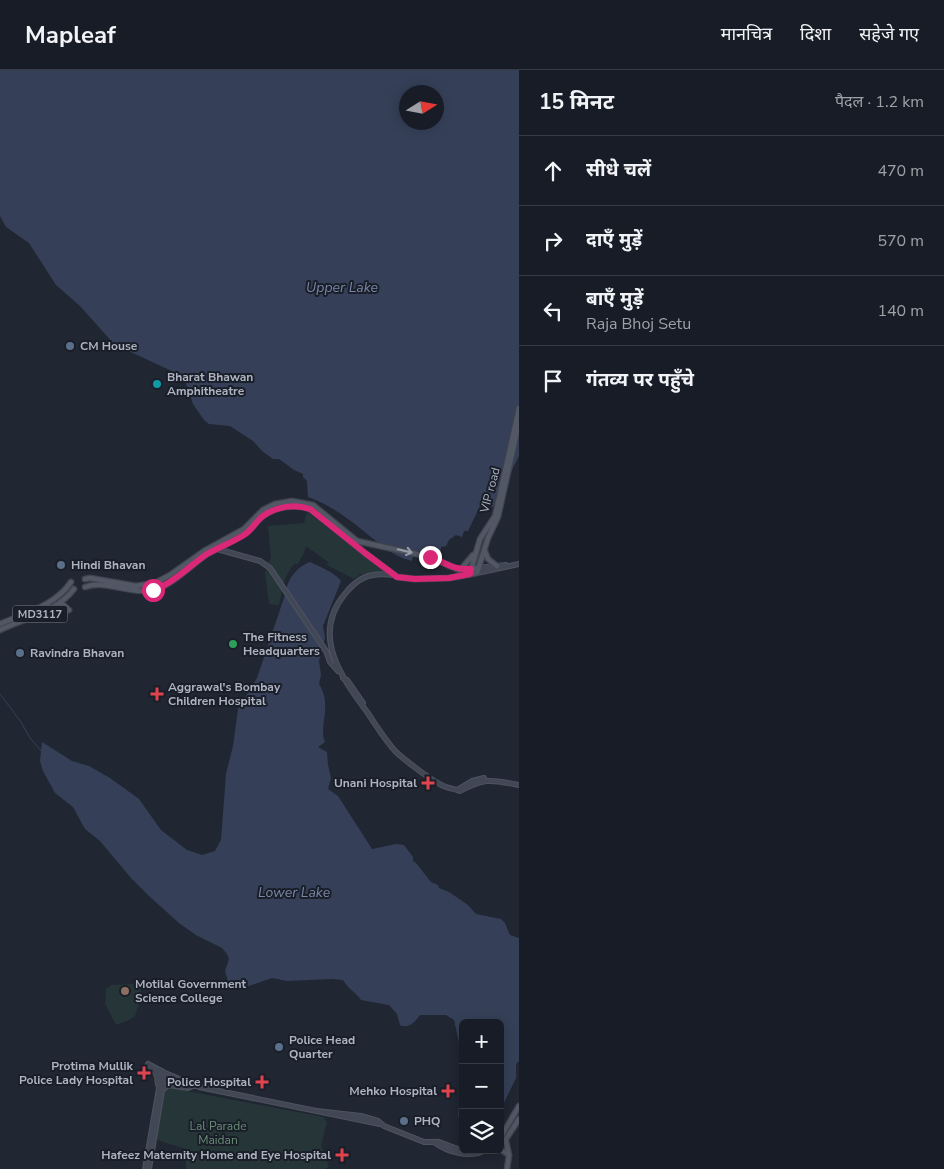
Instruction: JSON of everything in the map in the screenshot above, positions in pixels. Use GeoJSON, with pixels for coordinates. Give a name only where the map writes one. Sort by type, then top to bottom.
{"type":"FeatureCollection","features":[{"type":"Feature","properties":{"kind":"main road","name":"VIP road"},"geometry":{"type":"LineString","coordinates":[[471,572],[480,539],[499,508],[519,408]]}},
{"type":"Feature","properties":{"kind":"main road","name":"VIP road"},"geometry":{"type":"LineString","coordinates":[[477,571],[499,508],[519,423]]}},
{"type":"Feature","properties":{"kind":"main road"},"geometry":{"type":"LineString","coordinates":[[85,579],[90,578],[136,586],[155,583],[170,575],[204,551],[244,529],[263,510],[276,504],[292,501],[313,505],[357,541],[430,557],[460,570],[471,572]]}},
{"type":"Feature","properties":{"kind":"main road"},"geometry":{"type":"LineString","coordinates":[[85,587],[94,585],[134,591],[153,590],[168,583],[244,535],[263,516],[277,509],[292,505],[300,505],[310,509],[393,575]]}},
{"type":"Feature","properties":{"kind":"main road"},"geometry":{"type":"LineString","coordinates":[[485,547],[488,559],[497,566]]}},
{"type":"Feature","properties":{"kind":"main road"},"geometry":{"type":"LineString","coordinates":[[219,550],[260,561],[270,568],[326,651],[334,666],[400,755],[436,782],[445,787],[460,791],[488,780],[519,784]]}},
{"type":"Feature","properties":{"kind":"main road"},"geometry":{"type":"LineString","coordinates":[[460,570],[476,552]]}},
{"type":"Feature","properties":{"kind":"main road"},"geometry":{"type":"LineString","coordinates":[[477,571],[519,563]]}},
{"type":"Feature","properties":{"kind":"main road"},"geometry":{"type":"LineString","coordinates":[[342,676],[331,651],[330,633],[334,615],[340,601],[350,588],[368,575],[393,575],[403,578],[449,578],[519,563]]}},
{"type":"Feature","properties":{"kind":"main road","name":"MD3117"},"geometry":{"type":"LineString","coordinates":[[0,624],[45,606],[63,593],[71,582]]}},
{"type":"Feature","properties":{"kind":"main road","name":"MD3117"},"geometry":{"type":"LineString","coordinates":[[0,630],[36,615],[60,602],[69,596],[74,589]]}},
{"type":"Feature","properties":{"kind":"main road"},"geometry":{"type":"LineString","coordinates":[[60,602],[69,610]]}},
{"type":"Feature","properties":{"kind":"main road"},"geometry":{"type":"LineString","coordinates":[[148,1064],[157,1076],[158,1097]]}},
{"type":"Feature","properties":{"kind":"main road"},"geometry":{"type":"LineString","coordinates":[[148,1064],[163,1074],[186,1082]]}},
{"type":"Feature","properties":{"kind":"main road"},"geometry":{"type":"LineString","coordinates":[[148,1064],[155,1064],[193,1086]]}},
{"type":"Feature","properties":{"kind":"main road"},"geometry":{"type":"LineString","coordinates":[[153,1069],[193,1086],[380,1124],[424,1142],[439,1142],[459,1150]]}},
{"type":"Feature","properties":{"kind":"main road"},"geometry":{"type":"LineString","coordinates":[[147,1169],[163,1089],[163,1074]]}},
{"type":"Feature","properties":{"kind":"main road"},"geometry":{"type":"LineString","coordinates":[[147,1169],[163,1074]]}},
{"type":"Feature","properties":{"kind":"main road"},"geometry":{"type":"LineString","coordinates":[[163,1089],[169,1085],[188,1088],[193,1086]]}},
{"type":"Feature","properties":{"kind":"main road"},"geometry":{"type":"LineString","coordinates":[[504,1135],[519,1106]]}},
{"type":"Feature","properties":{"kind":"main road"},"geometry":{"type":"LineString","coordinates":[[504,1136],[519,1118]]}},
{"type":"Feature","properties":{"kind":"main road"},"geometry":{"type":"LineString","coordinates":[[504,1140],[509,1155],[507,1169]]}},
{"type":"Feature","properties":{"kind":"main road"},"geometry":{"type":"LineString","coordinates":[[434,1142],[459,1154]]}},
{"type":"Feature","properties":{"kind":"main road"},"geometry":{"type":"LineString","coordinates":[[504,1152],[509,1155]]}},
{"type":"Feature","properties":{"kind":"green space"},"geometry":{"type":"Polygon","coordinates":[[[307,512],[383,571],[361,574],[354,579],[327,565],[328,562],[306,546],[297,565],[295,563],[291,567],[286,577],[279,605],[269,604],[265,573],[271,557],[268,526],[304,523],[307,512]]]}},
{"type":"Feature","properties":{"kind":"green space"},"geometry":{"type":"Polygon","coordinates":[[[140,984],[141,996],[135,1016],[116,1025],[105,1004],[106,989],[111,985],[140,984]]]}},
{"type":"Feature","properties":{"kind":"green space","name":"Lal Parade Maidan"},"geometry":{"type":"Polygon","coordinates":[[[166,1087],[323,1117],[327,1122],[321,1146],[329,1167],[325,1169],[186,1169],[186,1149],[154,1139],[166,1087]]]}},
{"type":"Feature","properties":{"kind":"water","name":"Upper Lake"},"geometry":{"type":"Polygon","coordinates":[[[0,70],[519,70],[519,456],[493,507],[481,504],[468,531],[464,531],[462,537],[456,535],[449,540],[446,546],[441,547],[440,557],[436,562],[424,565],[419,560],[421,559],[417,553],[413,554],[412,561],[404,559],[379,544],[342,515],[308,497],[307,481],[303,474],[279,459],[273,459],[253,441],[230,426],[209,424],[204,420],[193,404],[184,378],[114,344],[80,306],[56,285],[29,243],[6,227],[0,216],[0,70]]]}},
{"type":"Feature","properties":{"kind":"water","name":"Lower Lake"},"geometry":{"type":"Polygon","coordinates":[[[310,562],[331,572],[341,581],[323,626],[325,638],[319,661],[321,675],[319,684],[325,700],[323,736],[325,742],[318,747],[327,752],[331,778],[328,789],[338,796],[372,849],[396,844],[404,845],[413,857],[413,861],[431,882],[468,905],[476,914],[501,919],[505,923],[510,935],[519,938],[519,1061],[516,1064],[516,1078],[504,1103],[504,1019],[459,1019],[459,1043],[454,1020],[446,1015],[420,1015],[409,1025],[400,1025],[397,1014],[389,1005],[361,1000],[343,980],[287,981],[272,978],[243,988],[235,988],[229,984],[225,971],[229,959],[222,948],[196,935],[179,923],[149,896],[100,841],[85,829],[73,807],[55,793],[43,771],[40,761],[42,742],[72,761],[89,766],[110,778],[139,799],[161,830],[187,850],[202,855],[215,851],[221,840],[226,774],[233,746],[238,709],[257,678],[288,582],[297,570],[310,562]]]}},
{"type":"Feature","properties":{"kind":"waterway"},"geometry":{"type":"LineString","coordinates":[[0,694],[21,722],[30,738],[42,752]]}},
{"type":"Feature","properties":{"kind":"place","name":"CM House"},"geometry":{"type":"Point","coordinates":[70,346]}},
{"type":"Feature","properties":{"kind":"place","name":"Bharat Bhawan Amphitheatre"},"geometry":{"type":"Point","coordinates":[157,384]}},
{"type":"Feature","properties":{"kind":"place","name":"Hindi Bhavan"},"geometry":{"type":"Point","coordinates":[61,565]}},
{"type":"Feature","properties":{"kind":"place","name":"The Fitness Headquarters"},"geometry":{"type":"Point","coordinates":[233,644]}},
{"type":"Feature","properties":{"kind":"place","name":"Ravindra Bhavan"},"geometry":{"type":"Point","coordinates":[20,653]}},
{"type":"Feature","properties":{"kind":"place","name":"Aggrawal's Bombay Children Hospital"},"geometry":{"type":"Point","coordinates":[157,694]}},
{"type":"Feature","properties":{"kind":"place","name":"Unani Hospital"},"geometry":{"type":"Point","coordinates":[428,783]}},
{"type":"Feature","properties":{"kind":"place","name":"Motilal Government Science College"},"geometry":{"type":"Point","coordinates":[125,991]}},
{"type":"Feature","properties":{"kind":"place","name":"Police Head Quarter"},"geometry":{"type":"Point","coordinates":[279,1047]}},
{"type":"Feature","properties":{"kind":"place","name":"Protima Mullik Police Lady Hospital"},"geometry":{"type":"Point","coordinates":[144,1073]}},
{"type":"Feature","properties":{"kind":"place","name":"Police Hospital"},"geometry":{"type":"Point","coordinates":[262,1082]}},
{"type":"Feature","properties":{"kind":"place","name":"Mehko Hospital"},"geometry":{"type":"Point","coordinates":[448,1091]}},
{"type":"Feature","properties":{"kind":"place","name":"PHQ"},"geometry":{"type":"Point","coordinates":[404,1121]}},
{"type":"Feature","properties":{"kind":"place","name":"Hafeez Maternity Home and Eye Hospital"},"geometry":{"type":"Point","coordinates":[342,1155]}},
{"type":"Feature","properties":{"kind":"route"},"geometry":{"type":"LineString","coordinates":[[153,590],[168,583],[212,551],[244,535],[263,516],[277,509],[292,505],[300,505],[310,509],[397,577],[415,579],[449,578],[470,574],[471,569],[459,570],[430,557]]}}]}
